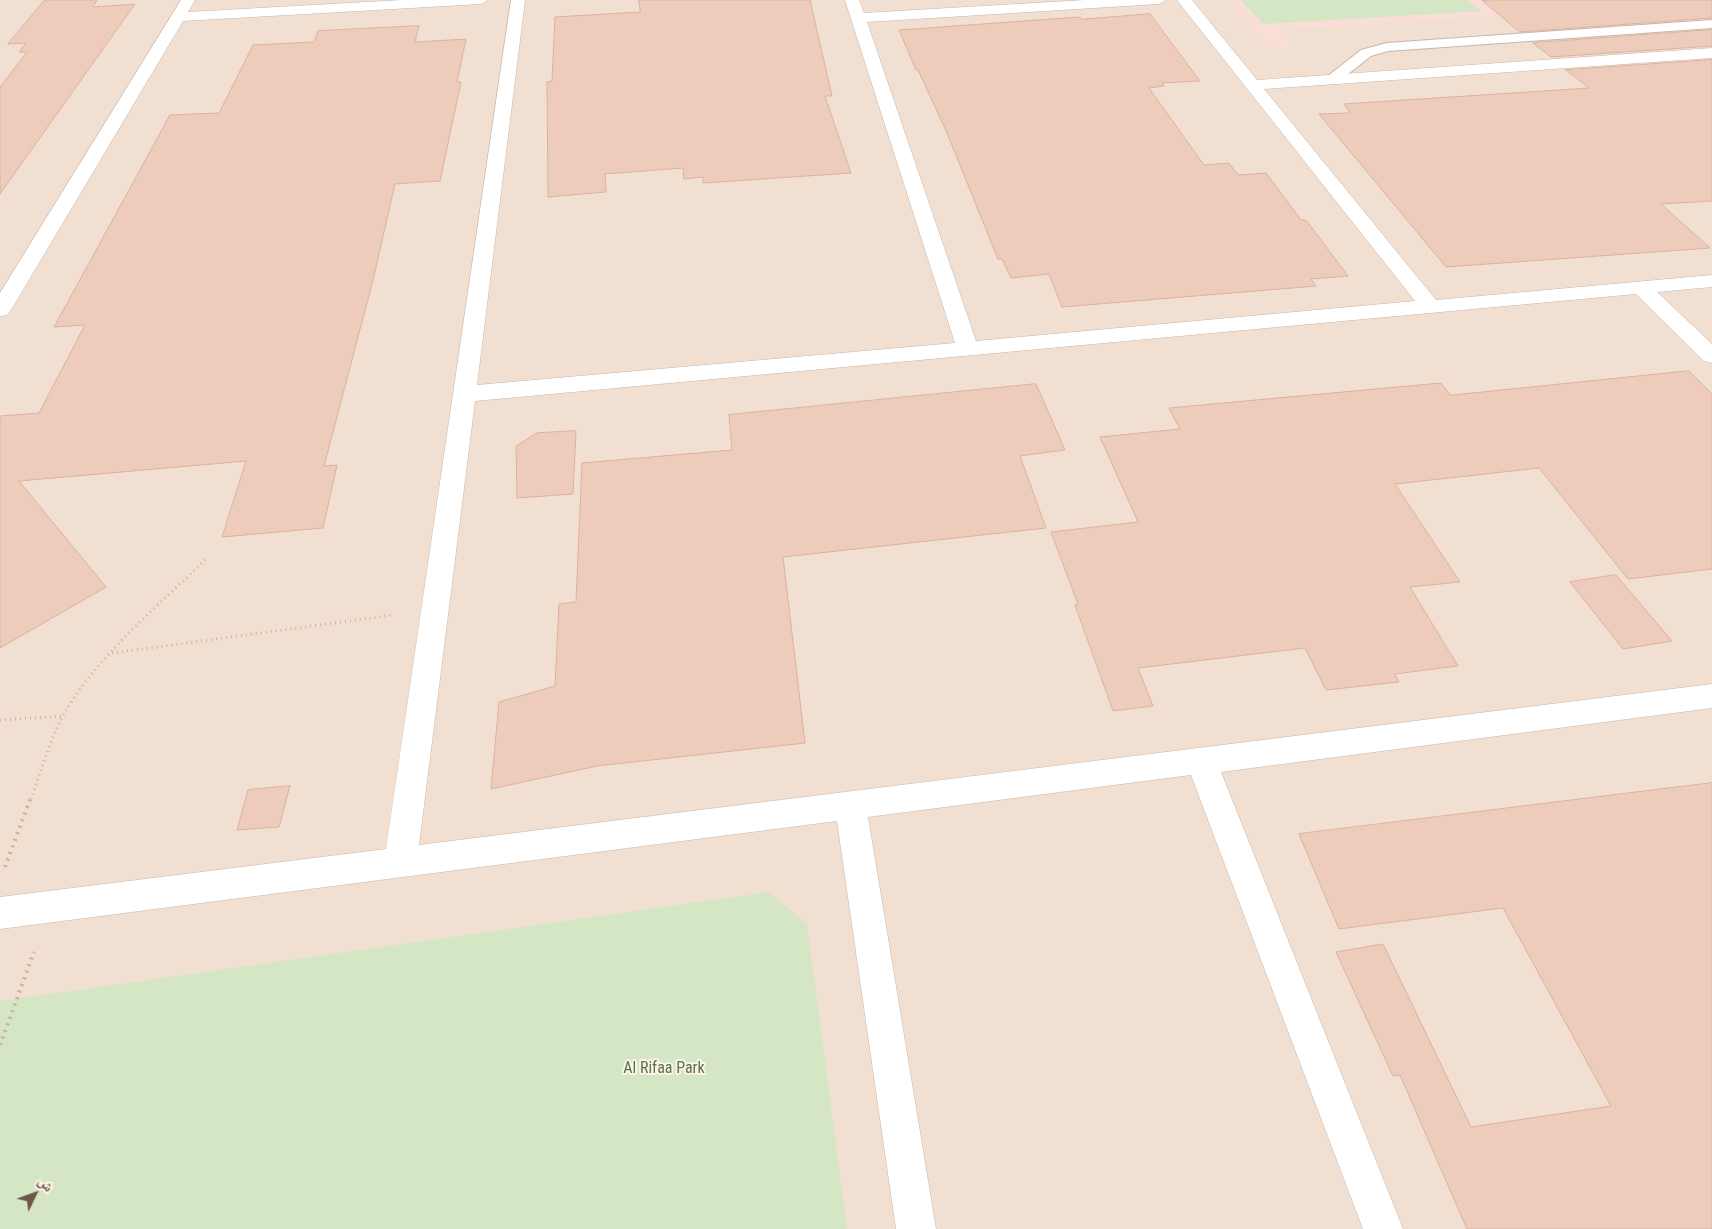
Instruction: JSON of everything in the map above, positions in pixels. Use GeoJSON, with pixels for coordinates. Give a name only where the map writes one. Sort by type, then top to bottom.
{"type":"FeatureCollection","features":[{"type":"Feature","properties":{"kind":"street"},"geometry":{"type":"LineString","coordinates":[[0,310],[188,0]]}},
{"type":"Feature","properties":{"kind":"street"},"geometry":{"type":"LineString","coordinates":[[178,17],[481,0]]}},
{"type":"Feature","properties":{"kind":"street"},"geometry":{"type":"LineString","coordinates":[[400,862],[518,0]]}},
{"type":"Feature","properties":{"kind":"street"},"geometry":{"type":"LineString","coordinates":[[852,0],[968,349]]}},
{"type":"Feature","properties":{"kind":"street"},"geometry":{"type":"LineString","coordinates":[[858,18],[1158,0]]}},
{"type":"Feature","properties":{"kind":"street"},"geometry":{"type":"LineString","coordinates":[[1184,0],[1431,307]]}},
{"type":"Feature","properties":{"kind":"street"},"geometry":{"type":"LineString","coordinates":[[1252,85],[1712,53]]}},
{"type":"Feature","properties":{"kind":"street"},"geometry":{"type":"LineString","coordinates":[[464,394],[1712,281]]}},
{"type":"Feature","properties":{"kind":"street"},"geometry":{"type":"LineString","coordinates":[[1641,288],[1712,356]]}},
{"type":"Feature","properties":{"kind":"street"},"geometry":{"type":"LineString","coordinates":[[0,914],[850,804],[1712,696]]}},
{"type":"Feature","properties":{"kind":"street"},"geometry":{"type":"LineString","coordinates":[[1201,761],[1383,1229]]}},
{"type":"Feature","properties":{"kind":"street"},"geometry":{"type":"LineString","coordinates":[[850,804],[916,1229]]}},
{"type":"Feature","properties":{"kind":"lane"},"geometry":{"type":"LineString","coordinates":[[1332,79],[1366,53],[1387,47],[1712,24]]}},
{"type":"Feature","properties":{"kind":"path"},"geometry":{"type":"LineString","coordinates":[[3,870],[55,733],[63,716],[83,685],[111,653],[208,557]]}},
{"type":"Feature","properties":{"kind":"path"},"geometry":{"type":"LineString","coordinates":[[111,653],[435,609]]}},
{"type":"Feature","properties":{"kind":"path"},"geometry":{"type":"LineString","coordinates":[[0,720],[63,716]]}},
{"type":"Feature","properties":{"kind":"path"},"geometry":{"type":"LineString","coordinates":[[0,1045],[50,907]]}},
{"type":"Feature","properties":{"kind":"shaded area"},"geometry":{"type":"Polygon","coordinates":[[[0,0],[1712,0],[1712,1229],[0,1229],[0,0]]]}},
{"type":"Feature","properties":{"kind":"shaded area"},"geometry":{"type":"Polygon","coordinates":[[[1229,0],[1241,0],[1263,24],[1480,11],[1467,0],[1712,2],[1280,30],[1295,48],[1271,47],[1229,0]]]}},
{"type":"Feature","properties":{"kind":"green space"},"geometry":{"type":"Polygon","coordinates":[[[1241,0],[1467,0],[1481,11],[1263,24],[1241,0]]]}},
{"type":"Feature","properties":{"kind":"green space","name":"Al Rifaa Park"},"geometry":{"type":"Polygon","coordinates":[[[769,892],[807,924],[847,1229],[0,1229],[0,1001],[769,892]]]}},
{"type":"Feature","properties":{"kind":"building"},"geometry":{"type":"Polygon","coordinates":[[[45,0],[97,0],[93,7],[135,4],[0,194],[0,87],[27,52],[19,52],[26,43],[8,44],[45,0]]]}},
{"type":"Feature","properties":{"kind":"building"},"geometry":{"type":"Polygon","coordinates":[[[639,0],[810,0],[832,96],[825,96],[851,173],[703,183],[703,177],[684,179],[683,168],[605,174],[606,192],[548,197],[547,82],[552,81],[555,17],[640,12],[639,0]]]}},
{"type":"Feature","properties":{"kind":"building"},"geometry":{"type":"Polygon","coordinates":[[[1482,0],[1712,0],[1712,18],[1520,32],[1482,0]]]}},
{"type":"Feature","properties":{"kind":"building"},"geometry":{"type":"Polygon","coordinates":[[[1150,14],[1200,81],[1162,83],[1164,86],[1149,88],[1204,165],[1229,163],[1238,175],[1266,173],[1301,220],[1306,220],[1348,276],[1311,279],[1316,286],[1062,307],[1049,274],[1011,278],[1002,259],[998,259],[947,133],[899,30],[1150,14]]]}},
{"type":"Feature","properties":{"kind":"building"},"geometry":{"type":"Polygon","coordinates":[[[419,26],[415,42],[466,39],[457,82],[461,82],[440,181],[395,184],[373,280],[324,466],[337,465],[323,528],[222,537],[246,461],[19,481],[106,587],[0,648],[0,416],[39,413],[85,325],[54,327],[170,115],[219,113],[253,45],[314,42],[318,31],[419,26]]]}},
{"type":"Feature","properties":{"kind":"building"},"geometry":{"type":"Polygon","coordinates":[[[1712,30],[1712,46],[1551,57],[1533,43],[1712,30]]]}},
{"type":"Feature","properties":{"kind":"building"},"geometry":{"type":"Polygon","coordinates":[[[1712,60],[1712,201],[1661,204],[1710,248],[1446,267],[1319,114],[1350,113],[1344,104],[1589,88],[1566,70],[1712,60]]]}},
{"type":"Feature","properties":{"kind":"building"},"geometry":{"type":"Polygon","coordinates":[[[1689,371],[1712,394],[1712,569],[1628,579],[1539,468],[1395,484],[1460,582],[1410,587],[1458,666],[1395,674],[1399,682],[1326,690],[1305,648],[1138,668],[1153,706],[1113,711],[1075,605],[1078,604],[1051,532],[1138,522],[1100,437],[1180,429],[1169,408],[1441,383],[1450,395],[1689,371]]]}},
{"type":"Feature","properties":{"kind":"building"},"geometry":{"type":"Polygon","coordinates":[[[1036,384],[1065,450],[1020,456],[1046,528],[783,557],[805,743],[597,766],[491,789],[499,702],[555,686],[559,604],[576,602],[582,463],[732,450],[729,415],[1036,384]]]}},
{"type":"Feature","properties":{"kind":"building"},"geometry":{"type":"Polygon","coordinates":[[[576,431],[573,494],[517,498],[516,446],[537,433],[576,431]]]}},
{"type":"Feature","properties":{"kind":"building"},"geometry":{"type":"Polygon","coordinates":[[[1616,575],[1672,641],[1623,649],[1570,582],[1616,575]]]}},
{"type":"Feature","properties":{"kind":"building"},"geometry":{"type":"Polygon","coordinates":[[[1712,783],[1712,1229],[1467,1229],[1400,1075],[1393,1076],[1336,952],[1383,944],[1471,1127],[1611,1106],[1503,908],[1339,929],[1299,834],[1712,783]]]}},
{"type":"Feature","properties":{"kind":"building"},"geometry":{"type":"Polygon","coordinates":[[[290,786],[279,827],[237,830],[248,790],[290,786]]]}}]}
